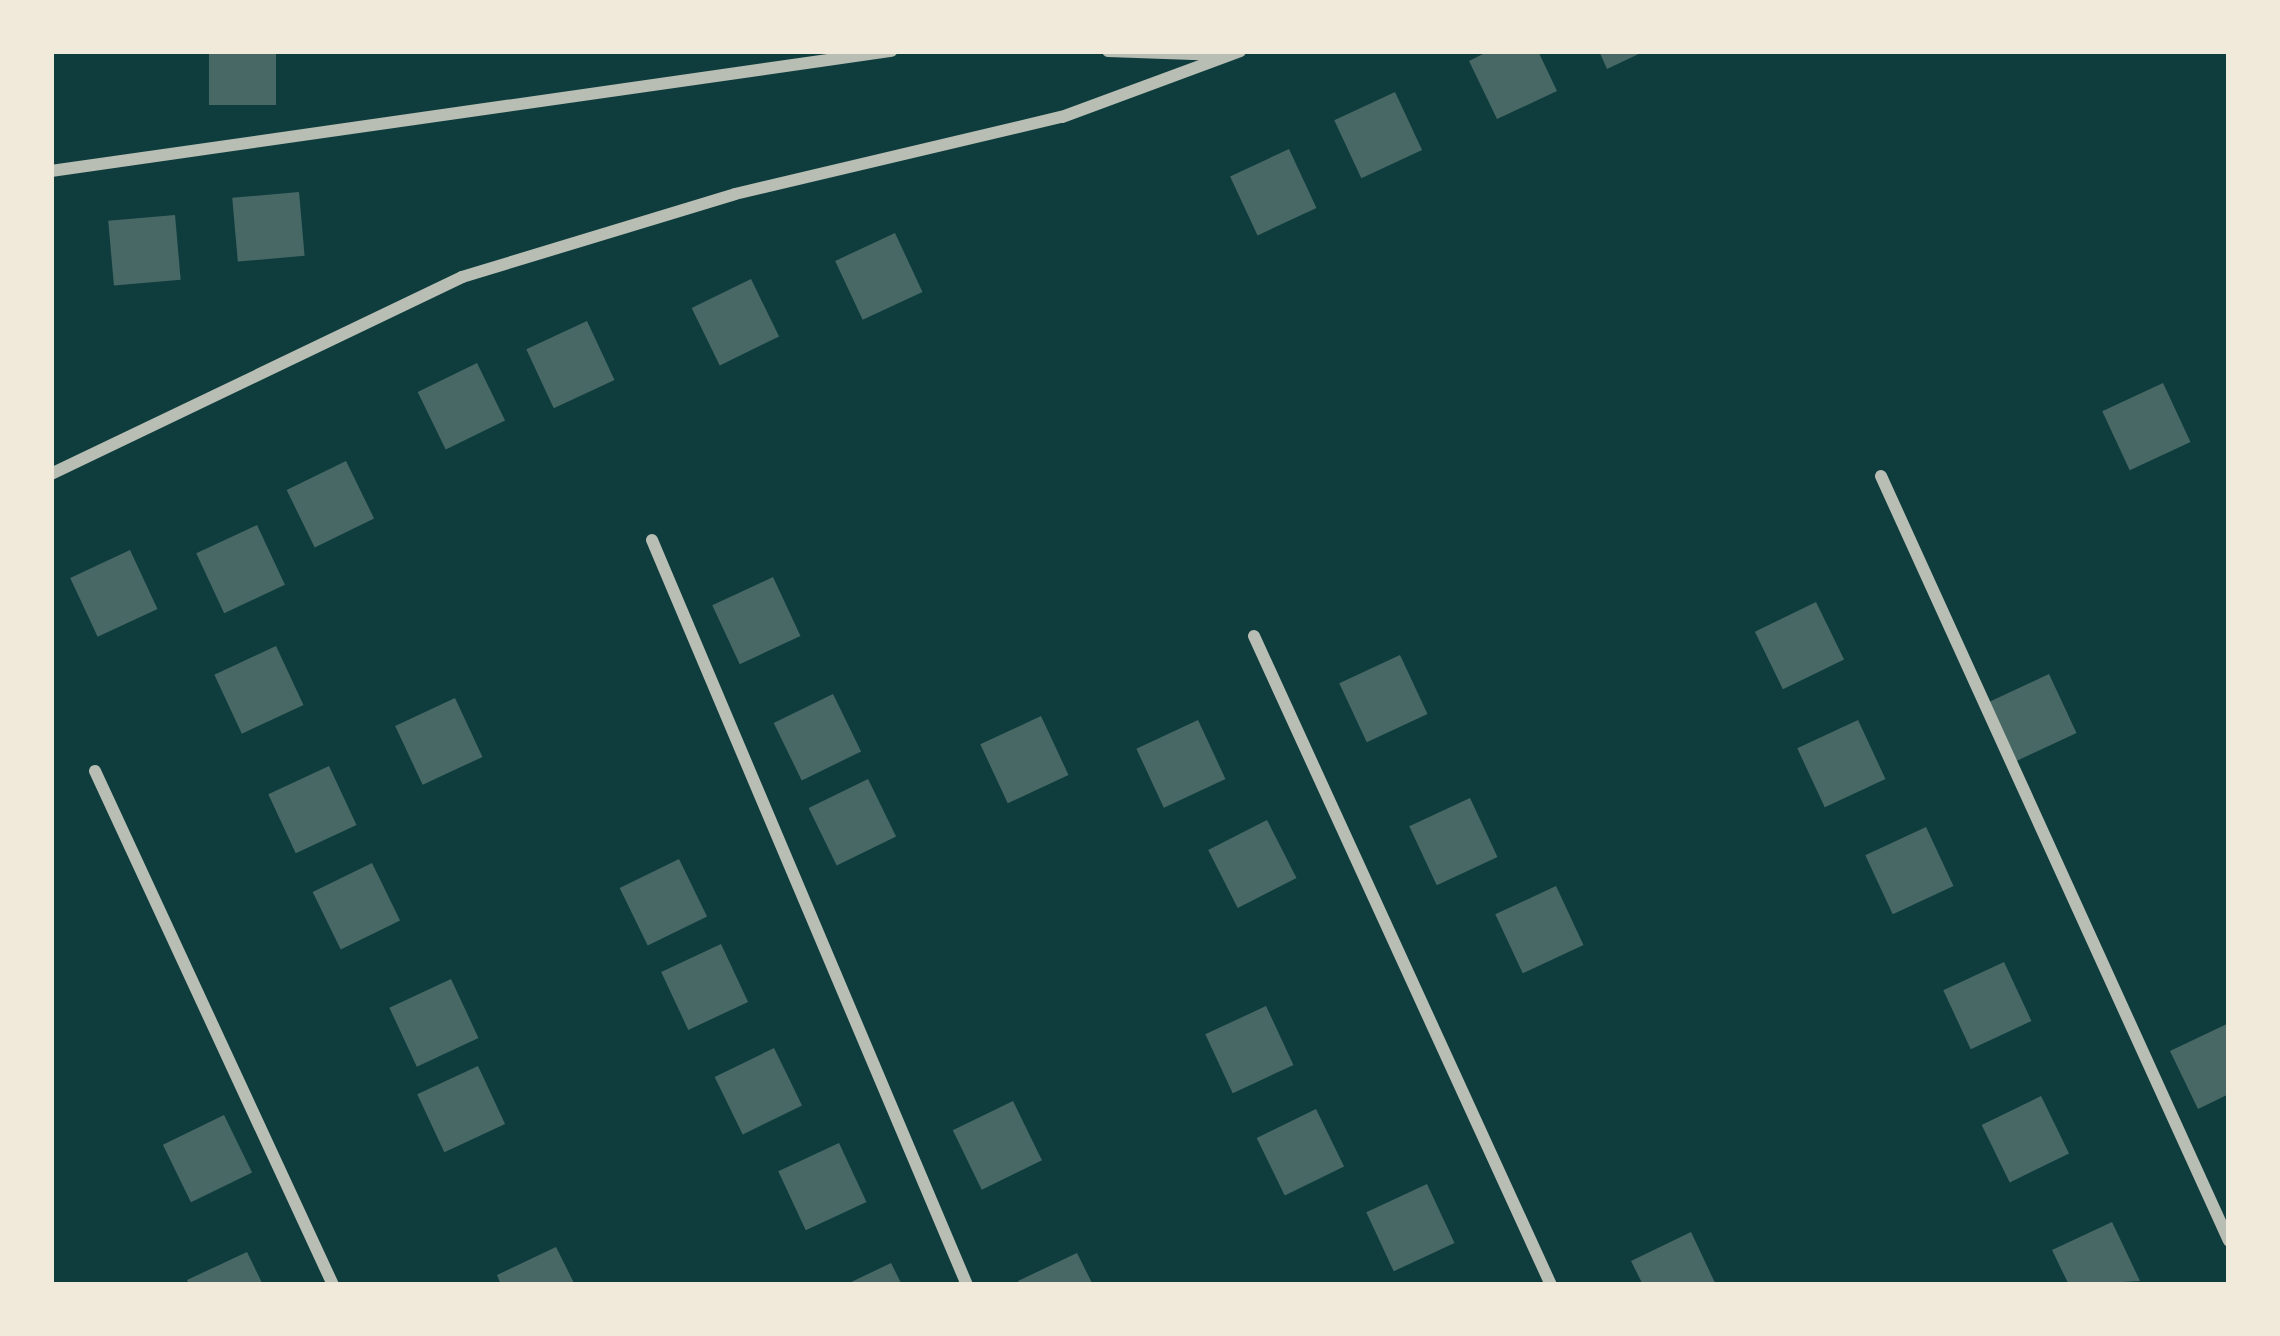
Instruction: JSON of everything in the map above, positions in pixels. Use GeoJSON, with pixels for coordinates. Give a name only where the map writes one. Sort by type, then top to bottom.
{"type":"FeatureCollection","features":[{"type":"Feature","properties":{"kind":"street"},"geometry":{"type":"LineString","coordinates":[[51,171],[891,51]]}},
{"type":"Feature","properties":{"kind":"street"},"geometry":{"type":"LineString","coordinates":[[1108,51],[1235,53]]}},
{"type":"Feature","properties":{"kind":"street"},"geometry":{"type":"LineString","coordinates":[[51,474],[462,277],[735,194],[1062,117],[1235,53]]}},
{"type":"Feature","properties":{"kind":"street"},"geometry":{"type":"LineString","coordinates":[[1881,476],[2229,1241]]}},
{"type":"Feature","properties":{"kind":"street"},"geometry":{"type":"LineString","coordinates":[[652,540],[967,1285]]}},
{"type":"Feature","properties":{"kind":"street"},"geometry":{"type":"LineString","coordinates":[[1254,636],[1552,1285]]}},
{"type":"Feature","properties":{"kind":"street"},"geometry":{"type":"LineString","coordinates":[[94,772],[333,1285]]}},
{"type":"Feature","properties":{"kind":"building"},"geometry":{"type":"Polygon","coordinates":[[[209,51],[276,51],[276,105],[209,105],[209,51]]]}},
{"type":"Feature","properties":{"kind":"building"},"geometry":{"type":"Polygon","coordinates":[[[1489,51],[1538,51],[1557,91],[1497,119],[1469,61],[1489,51]]]}},
{"type":"Feature","properties":{"kind":"building"},"geometry":{"type":"Polygon","coordinates":[[[1599,51],[1645,51],[1607,69],[1599,51]]]}},
{"type":"Feature","properties":{"kind":"building"},"geometry":{"type":"Polygon","coordinates":[[[1395,92],[1422,150],[1361,178],[1334,120],[1395,92]]]}},
{"type":"Feature","properties":{"kind":"building"},"geometry":{"type":"Polygon","coordinates":[[[1289,149],[1316,208],[1258,235],[1230,176],[1289,149]]]}},
{"type":"Feature","properties":{"kind":"building"},"geometry":{"type":"Polygon","coordinates":[[[299,192],[305,256],[238,262],[232,198],[299,192]]]}},
{"type":"Feature","properties":{"kind":"building"},"geometry":{"type":"Polygon","coordinates":[[[175,215],[181,280],[114,286],[108,221],[175,215]]]}},
{"type":"Feature","properties":{"kind":"building"},"geometry":{"type":"Polygon","coordinates":[[[895,233],[922,292],[863,320],[835,261],[895,233]]]}},
{"type":"Feature","properties":{"kind":"building"},"geometry":{"type":"Polygon","coordinates":[[[751,279],[779,337],[720,365],[692,308],[751,279]]]}},
{"type":"Feature","properties":{"kind":"building"},"geometry":{"type":"Polygon","coordinates":[[[587,321],[614,380],[554,408],[526,349],[587,321]]]}},
{"type":"Feature","properties":{"kind":"building"},"geometry":{"type":"Polygon","coordinates":[[[477,363],[505,421],[446,449],[418,392],[477,363]]]}},
{"type":"Feature","properties":{"kind":"building"},"geometry":{"type":"Polygon","coordinates":[[[2163,383],[2190,442],[2130,470],[2102,411],[2163,383]]]}},
{"type":"Feature","properties":{"kind":"building"},"geometry":{"type":"Polygon","coordinates":[[[346,461],[374,519],[315,547],[287,490],[346,461]]]}},
{"type":"Feature","properties":{"kind":"building"},"geometry":{"type":"Polygon","coordinates":[[[257,525],[285,585],[224,613],[196,553],[257,525]]]}},
{"type":"Feature","properties":{"kind":"building"},"geometry":{"type":"Polygon","coordinates":[[[130,550],[157,609],[98,637],[70,578],[130,550]]]}},
{"type":"Feature","properties":{"kind":"building"},"geometry":{"type":"Polygon","coordinates":[[[773,577],[800,636],[740,664],[712,605],[773,577]]]}},
{"type":"Feature","properties":{"kind":"building"},"geometry":{"type":"Polygon","coordinates":[[[1816,602],[1844,660],[1783,689],[1755,632],[1816,602]]]}},
{"type":"Feature","properties":{"kind":"building"},"geometry":{"type":"Polygon","coordinates":[[[276,646],[303,705],[242,734],[214,675],[276,646]]]}},
{"type":"Feature","properties":{"kind":"building"},"geometry":{"type":"Polygon","coordinates":[[[1400,655],[1427,714],[1367,742],[1339,683],[1400,655]]]}},
{"type":"Feature","properties":{"kind":"building"},"geometry":{"type":"Polygon","coordinates":[[[2049,674],[2076,733],[2015,762],[1987,703],[2049,674]]]}},
{"type":"Feature","properties":{"kind":"building"},"geometry":{"type":"Polygon","coordinates":[[[833,694],[861,752],[802,780],[774,723],[833,694]]]}},
{"type":"Feature","properties":{"kind":"building"},"geometry":{"type":"Polygon","coordinates":[[[455,698],[482,757],[423,785],[395,726],[455,698]]]}},
{"type":"Feature","properties":{"kind":"building"},"geometry":{"type":"Polygon","coordinates":[[[1041,716],[1068,775],[1008,803],[980,744],[1041,716]]]}},
{"type":"Feature","properties":{"kind":"building"},"geometry":{"type":"Polygon","coordinates":[[[1198,720],[1225,779],[1164,808],[1136,749],[1198,720]]]}},
{"type":"Feature","properties":{"kind":"building"},"geometry":{"type":"Polygon","coordinates":[[[1858,720],[1885,779],[1825,807],[1797,748],[1858,720]]]}},
{"type":"Feature","properties":{"kind":"building"},"geometry":{"type":"Polygon","coordinates":[[[329,766],[356,825],[296,853],[268,794],[329,766]]]}},
{"type":"Feature","properties":{"kind":"building"},"geometry":{"type":"Polygon","coordinates":[[[868,779],[896,837],[837,865],[809,808],[868,779]]]}},
{"type":"Feature","properties":{"kind":"building"},"geometry":{"type":"Polygon","coordinates":[[[1470,798],[1497,857],[1437,885],[1409,826],[1470,798]]]}},
{"type":"Feature","properties":{"kind":"building"},"geometry":{"type":"Polygon","coordinates":[[[1267,820],[1297,878],[1238,908],[1208,850],[1267,820]]]}},
{"type":"Feature","properties":{"kind":"building"},"geometry":{"type":"Polygon","coordinates":[[[1926,827],[1953,886],[1893,914],[1865,855],[1926,827]]]}},
{"type":"Feature","properties":{"kind":"building"},"geometry":{"type":"Polygon","coordinates":[[[679,859],[707,917],[648,945],[620,888],[679,859]]]}},
{"type":"Feature","properties":{"kind":"building"},"geometry":{"type":"Polygon","coordinates":[[[372,863],[400,921],[341,949],[313,892],[372,863]]]}},
{"type":"Feature","properties":{"kind":"building"},"geometry":{"type":"Polygon","coordinates":[[[1556,886],[1583,945],[1523,973],[1495,914],[1556,886]]]}},
{"type":"Feature","properties":{"kind":"building"},"geometry":{"type":"Polygon","coordinates":[[[721,944],[748,1002],[688,1030],[661,972],[721,944]]]}},
{"type":"Feature","properties":{"kind":"building"},"geometry":{"type":"Polygon","coordinates":[[[2004,962],[2031,1021],[1971,1049],[1943,990],[2004,962]]]}},
{"type":"Feature","properties":{"kind":"building"},"geometry":{"type":"Polygon","coordinates":[[[451,979],[478,1038],[417,1067],[389,1008],[451,979]]]}},
{"type":"Feature","properties":{"kind":"building"},"geometry":{"type":"Polygon","coordinates":[[[1266,1006],[1293,1065],[1233,1093],[1205,1034],[1266,1006]]]}},
{"type":"Feature","properties":{"kind":"building"},"geometry":{"type":"Polygon","coordinates":[[[2229,1023],[2229,1094],[2198,1109],[2170,1051],[2229,1023]]]}},
{"type":"Feature","properties":{"kind":"building"},"geometry":{"type":"Polygon","coordinates":[[[774,1048],[802,1106],[743,1134],[715,1077],[774,1048]]]}},
{"type":"Feature","properties":{"kind":"building"},"geometry":{"type":"Polygon","coordinates":[[[478,1066],[505,1124],[444,1152],[417,1094],[478,1066]]]}},
{"type":"Feature","properties":{"kind":"building"},"geometry":{"type":"Polygon","coordinates":[[[2041,1096],[2069,1154],[2010,1182],[1982,1125],[2041,1096]]]}},
{"type":"Feature","properties":{"kind":"building"},"geometry":{"type":"Polygon","coordinates":[[[1013,1101],[1042,1160],[982,1190],[953,1130],[1013,1101]]]}},
{"type":"Feature","properties":{"kind":"building"},"geometry":{"type":"Polygon","coordinates":[[[1316,1109],[1344,1167],[1285,1195],[1257,1138],[1316,1109]]]}},
{"type":"Feature","properties":{"kind":"building"},"geometry":{"type":"Polygon","coordinates":[[[224,1115],[252,1173],[191,1202],[163,1145],[224,1115]]]}},
{"type":"Feature","properties":{"kind":"building"},"geometry":{"type":"Polygon","coordinates":[[[839,1143],[866,1202],[806,1230],[778,1171],[839,1143]]]}},
{"type":"Feature","properties":{"kind":"building"},"geometry":{"type":"Polygon","coordinates":[[[1427,1184],[1454,1243],[1394,1271],[1366,1212],[1427,1184]]]}},
{"type":"Feature","properties":{"kind":"building"},"geometry":{"type":"Polygon","coordinates":[[[2112,1222],[2140,1281],[2069,1285],[2052,1250],[2112,1222]]]}},
{"type":"Feature","properties":{"kind":"building"},"geometry":{"type":"Polygon","coordinates":[[[1691,1232],[1716,1285],[1643,1285],[1631,1261],[1691,1232]]]}},
{"type":"Feature","properties":{"kind":"building"},"geometry":{"type":"Polygon","coordinates":[[[556,1247],[575,1285],[501,1285],[497,1275],[556,1247]]]}},
{"type":"Feature","properties":{"kind":"building"},"geometry":{"type":"Polygon","coordinates":[[[247,1252],[263,1285],[189,1285],[187,1280],[247,1252]]]}},
{"type":"Feature","properties":{"kind":"building"},"geometry":{"type":"Polygon","coordinates":[[[1077,1253],[1093,1285],[1019,1285],[1018,1281],[1077,1253]]]}},
{"type":"Feature","properties":{"kind":"building"},"geometry":{"type":"Polygon","coordinates":[[[891,1263],[902,1285],[845,1285],[891,1263]]]}}]}
